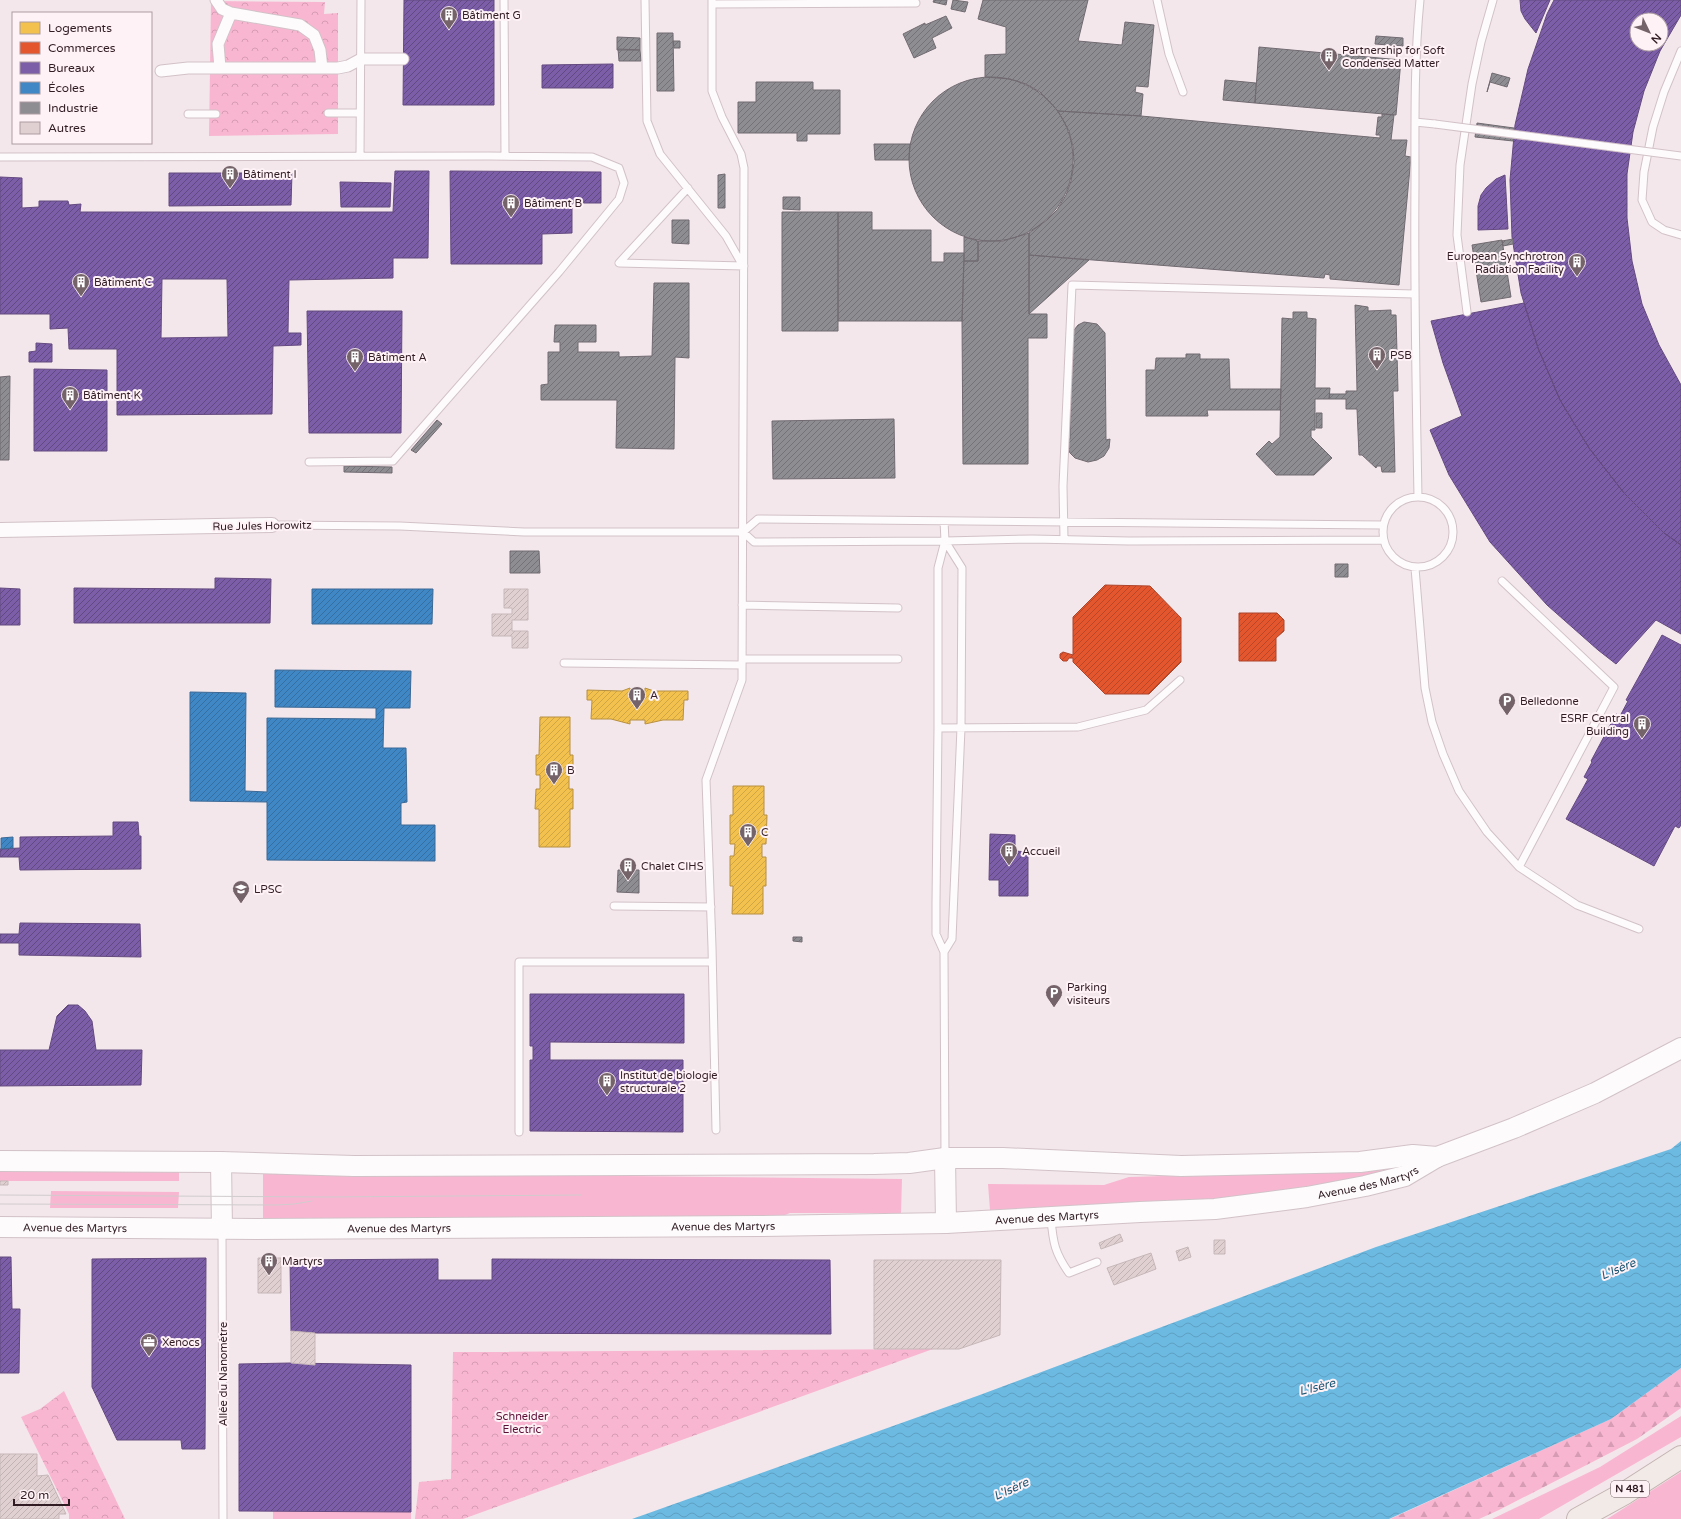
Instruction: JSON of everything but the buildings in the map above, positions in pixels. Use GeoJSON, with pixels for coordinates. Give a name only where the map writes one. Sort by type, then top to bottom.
{"type":"FeatureCollection","features":[{"type":"Feature","properties":{"kind":"highway","name":"N 481"},"geometry":{"type":"LineString","coordinates":[[1578,1519],[1625,1493],[1681,1457]]}},
{"type":"Feature","properties":{"kind":"main road","name":"Avenue des Martyrs"},"geometry":{"type":"LineString","coordinates":[[0,1227],[222,1228],[758,1226],[946,1222],[1215,1210],[1307,1197],[1365,1186],[1405,1176],[1437,1157],[1514,1128],[1595,1093],[1681,1048]]}},
{"type":"Feature","properties":{"kind":"main road","name":"Avenue des Martyrs"},"geometry":{"type":"LineString","coordinates":[[0,1162],[220,1162],[354,1166],[874,1164],[909,1163],[945,1158],[1003,1158],[1180,1166],[1360,1162],[1413,1155],[1437,1157]]}},
{"type":"Feature","properties":{"kind":"main road"},"geometry":{"type":"LineString","coordinates":[[945,1158],[946,1222]]}},
{"type":"Feature","properties":{"kind":"main road"},"geometry":{"type":"LineString","coordinates":[[220,1162],[222,1228]]}},
{"type":"Feature","properties":{"kind":"street"},"geometry":{"type":"LineString","coordinates":[[216,0],[222,9],[231,13],[300,25],[314,35],[320,50],[322,68]]}},
{"type":"Feature","properties":{"kind":"street"},"geometry":{"type":"LineString","coordinates":[[220,68],[218,44],[231,13]]}},
{"type":"Feature","properties":{"kind":"street"},"geometry":{"type":"LineString","coordinates":[[161,70],[188,68],[338,68],[348,66],[361,59],[403,59]]}},
{"type":"Feature","properties":{"kind":"street","name":"Rue Jules Horowitz"},"geometry":{"type":"LineString","coordinates":[[0,530],[272,525]]}},
{"type":"Feature","properties":{"kind":"lane"},"geometry":{"type":"LineString","coordinates":[[360,156],[361,0]]}},
{"type":"Feature","properties":{"kind":"lane"},"geometry":{"type":"LineString","coordinates":[[504,0],[505,156]]}},
{"type":"Feature","properties":{"kind":"lane"},"geometry":{"type":"LineString","coordinates":[[645,0],[647,121],[660,154],[726,236],[744,266]]}},
{"type":"Feature","properties":{"kind":"lane"},"geometry":{"type":"LineString","coordinates":[[1157,0],[1169,54],[1183,92]]}},
{"type":"Feature","properties":{"kind":"lane"},"geometry":{"type":"LineString","coordinates":[[1418,497],[1417,382],[1414,294],[1415,122],[1420,0]]}},
{"type":"Feature","properties":{"kind":"lane"},"geometry":{"type":"LineString","coordinates":[[1467,312],[1457,235],[1460,165],[1472,84],[1481,42],[1493,0]]}},
{"type":"Feature","properties":{"kind":"lane"},"geometry":{"type":"LineString","coordinates":[[716,1130],[711,907],[706,780],[742,680],[744,168],[741,154],[722,118],[712,91],[712,2],[916,3]]}},
{"type":"Feature","properties":{"kind":"lane"},"geometry":{"type":"LineString","coordinates":[[1681,50],[1664,92],[1653,127],[1644,172],[1642,200],[1652,222],[1664,230],[1681,234]]}},
{"type":"Feature","properties":{"kind":"lane"},"geometry":{"type":"LineString","coordinates":[[328,113],[360,113]]}},
{"type":"Feature","properties":{"kind":"lane"},"geometry":{"type":"LineString","coordinates":[[188,114],[216,114]]}},
{"type":"Feature","properties":{"kind":"lane"},"geometry":{"type":"LineString","coordinates":[[1415,122],[1681,156]]}},
{"type":"Feature","properties":{"kind":"lane"},"geometry":{"type":"LineString","coordinates":[[0,157],[592,157],[618,168],[624,183],[619,199],[559,272],[393,461],[308,462]]}},
{"type":"Feature","properties":{"kind":"lane"},"geometry":{"type":"LineString","coordinates":[[688,188],[619,263],[744,266]]}},
{"type":"Feature","properties":{"kind":"lane"},"geometry":{"type":"LineString","coordinates":[[1064,539],[1063,486],[1072,285],[1414,294]]}},
{"type":"Feature","properties":{"kind":"lane"},"geometry":{"type":"LineString","coordinates":[[1418,497],[1435,502],[1445,510],[1451,522],[1453,534],[1451,544],[1444,555],[1432,564],[1415,568],[1398,562],[1388,552],[1383,540],[1383,525],[1391,510],[1396,506],[1408,498],[1418,497]]}},
{"type":"Feature","properties":{"kind":"lane"},"geometry":{"type":"LineString","coordinates":[[743,532],[758,519],[1383,525]]}},
{"type":"Feature","properties":{"kind":"lane"},"geometry":{"type":"LineString","coordinates":[[944,521],[944,541],[938,568],[936,934],[944,952],[945,1158]]}},
{"type":"Feature","properties":{"kind":"lane","name":"Rue Jules Horowitz"},"geometry":{"type":"LineString","coordinates":[[272,525],[400,526],[524,532],[743,532]]}},
{"type":"Feature","properties":{"kind":"lane"},"geometry":{"type":"LineString","coordinates":[[743,532],[754,542],[1064,539],[1129,541],[1383,540]]}},
{"type":"Feature","properties":{"kind":"lane"},"geometry":{"type":"LineString","coordinates":[[944,541],[962,568],[961,728],[952,939],[944,952]]}},
{"type":"Feature","properties":{"kind":"lane"},"geometry":{"type":"LineString","coordinates":[[1415,568],[1425,688],[1432,722],[1443,754],[1459,791],[1487,832],[1519,867],[1577,905],[1639,929]]}},
{"type":"Feature","properties":{"kind":"lane"},"geometry":{"type":"LineString","coordinates":[[1502,581],[1614,687],[1519,867]]}},
{"type":"Feature","properties":{"kind":"lane"},"geometry":{"type":"LineString","coordinates":[[742,605],[898,608]]}},
{"type":"Feature","properties":{"kind":"lane"},"geometry":{"type":"LineString","coordinates":[[564,664],[898,659]]}},
{"type":"Feature","properties":{"kind":"lane"},"geometry":{"type":"LineString","coordinates":[[938,728],[1078,727],[1146,710],[1180,680]]}},
{"type":"Feature","properties":{"kind":"lane"},"geometry":{"type":"LineString","coordinates":[[614,906],[711,907]]}},
{"type":"Feature","properties":{"kind":"lane"},"geometry":{"type":"LineString","coordinates":[[519,1132],[519,962],[712,962]]}},
{"type":"Feature","properties":{"kind":"lane"},"geometry":{"type":"LineString","coordinates":[[1050,1217],[1053,1240],[1058,1258],[1069,1273],[1097,1262]]}},
{"type":"Feature","properties":{"kind":"lane","name":"Allée du Nanomètre"},"geometry":{"type":"LineString","coordinates":[[222,1228],[223,1519]]}},
{"type":"Feature","properties":{"kind":"green space"},"geometry":{"type":"Polygon","coordinates":[[[211,1],[325,2],[324,14],[338,13],[338,134],[209,136],[211,1]]]}},
{"type":"Feature","properties":{"kind":"green space"},"geometry":{"type":"Polygon","coordinates":[[[0,1169],[179,1170],[179,1181],[0,1181],[0,1169]]]}},
{"type":"Feature","properties":{"kind":"green space"},"geometry":{"type":"Polygon","coordinates":[[[1383,1170],[1378,1175],[1253,1196],[1203,1200],[990,1210],[988,1184],[1104,1185],[1129,1177],[1383,1170]]]}},
{"type":"Feature","properties":{"kind":"green space"},"geometry":{"type":"Polygon","coordinates":[[[263,1172],[902,1179],[901,1213],[790,1213],[775,1219],[263,1218],[263,1172]]]}},
{"type":"Feature","properties":{"kind":"green space"},"geometry":{"type":"Polygon","coordinates":[[[51,1191],[179,1192],[178,1208],[50,1208],[51,1191]]]}},
{"type":"Feature","properties":{"kind":"green space","name":"Schneider Electric"},"geometry":{"type":"Polygon","coordinates":[[[933,1349],[463,1519],[415,1519],[419,1482],[451,1479],[453,1352],[933,1349]]]}},
{"type":"Feature","properties":{"kind":"green space"},"geometry":{"type":"Polygon","coordinates":[[[1681,1368],[1681,1408],[1637,1439],[1479,1519],[1390,1519],[1611,1419],[1681,1368]]]}},
{"type":"Feature","properties":{"kind":"green space"},"geometry":{"type":"Polygon","coordinates":[[[64,1391],[125,1519],[69,1519],[69,1514],[21,1417],[40,1409],[64,1391]]]}},
{"type":"Feature","properties":{"kind":"green space"},"geometry":{"type":"Polygon","coordinates":[[[1681,1416],[1681,1437],[1539,1519],[1492,1519],[1600,1467],[1681,1416]]]}},
{"type":"Feature","properties":{"kind":"green space"},"geometry":{"type":"Polygon","coordinates":[[[1681,1472],[1681,1519],[1607,1519],[1681,1472]]]}},
{"type":"Feature","properties":{"kind":"green space"},"geometry":{"type":"Polygon","coordinates":[[[273,1511],[411,1512],[411,1519],[273,1519],[273,1511]]]}},
{"type":"Feature","properties":{"kind":"water","name":"L'Isère"},"geometry":{"type":"Polygon","coordinates":[[[1681,1141],[1681,1368],[1611,1419],[1389,1519],[632,1519],[977,1396],[1376,1247],[1671,1149],[1681,1141]]]}},
{"type":"Feature","properties":{"kind":"tram line"},"geometry":{"type":"LineString","coordinates":[[0,1195],[327,1197],[581,1195]]}},
{"type":"Feature","properties":{"kind":"tram line"},"geometry":{"type":"LineString","coordinates":[[0,1204],[277,1205],[312,1201]]}},
{"type":"Feature","properties":{"kind":"place","name":"Bâtiment G"},"geometry":{"type":"Point","coordinates":[449,30]}},
{"type":"Feature","properties":{"kind":"place","name":"Partnership for Soft Condensed Matter"},"geometry":{"type":"Point","coordinates":[1329,71]}},
{"type":"Feature","properties":{"kind":"place","name":"Bâtiment I"},"geometry":{"type":"Point","coordinates":[230,189]}},
{"type":"Feature","properties":{"kind":"place","name":"Bâtiment B"},"geometry":{"type":"Point","coordinates":[511,218]}},
{"type":"Feature","properties":{"kind":"place","name":"European Synchrotron Radiation Facility"},"geometry":{"type":"Point","coordinates":[1577,277]}},
{"type":"Feature","properties":{"kind":"place","name":"Bâtiment C"},"geometry":{"type":"Point","coordinates":[81,297]}},
{"type":"Feature","properties":{"kind":"place","name":"PSB"},"geometry":{"type":"Point","coordinates":[1377,370]}},
{"type":"Feature","properties":{"kind":"place","name":"Bâtiment A"},"geometry":{"type":"Point","coordinates":[355,372]}},
{"type":"Feature","properties":{"kind":"place","name":"Bâtiment K"},"geometry":{"type":"Point","coordinates":[70,410]}},
{"type":"Feature","properties":{"kind":"place","name":"A"},"geometry":{"type":"Point","coordinates":[637,710]}},
{"type":"Feature","properties":{"kind":"place","name":"Belledonne"},"geometry":{"type":"Point","coordinates":[1507,716]}},
{"type":"Feature","properties":{"kind":"place","name":"ESRF Central Building"},"geometry":{"type":"Point","coordinates":[1642,739]}},
{"type":"Feature","properties":{"kind":"place","name":"B"},"geometry":{"type":"Point","coordinates":[554,785]}},
{"type":"Feature","properties":{"kind":"place","name":"C"},"geometry":{"type":"Point","coordinates":[748,847]}},
{"type":"Feature","properties":{"kind":"place","name":"Accueil"},"geometry":{"type":"Point","coordinates":[1009,866]}},
{"type":"Feature","properties":{"kind":"place","name":"Chalet CIHS"},"geometry":{"type":"Point","coordinates":[628,881]}},
{"type":"Feature","properties":{"kind":"place","name":"LPSC"},"geometry":{"type":"Point","coordinates":[241,904]}},
{"type":"Feature","properties":{"kind":"place","name":"Parking visiteurs"},"geometry":{"type":"Point","coordinates":[1054,1008]}},
{"type":"Feature","properties":{"kind":"place","name":"Institut de biologie structurale 2"},"geometry":{"type":"Point","coordinates":[607,1096]}},
{"type":"Feature","properties":{"kind":"place","name":"Martyrs"},"geometry":{"type":"Point","coordinates":[269,1276]}},
{"type":"Feature","properties":{"kind":"place","name":"Xenocs"},"geometry":{"type":"Point","coordinates":[149,1357]}}]}
